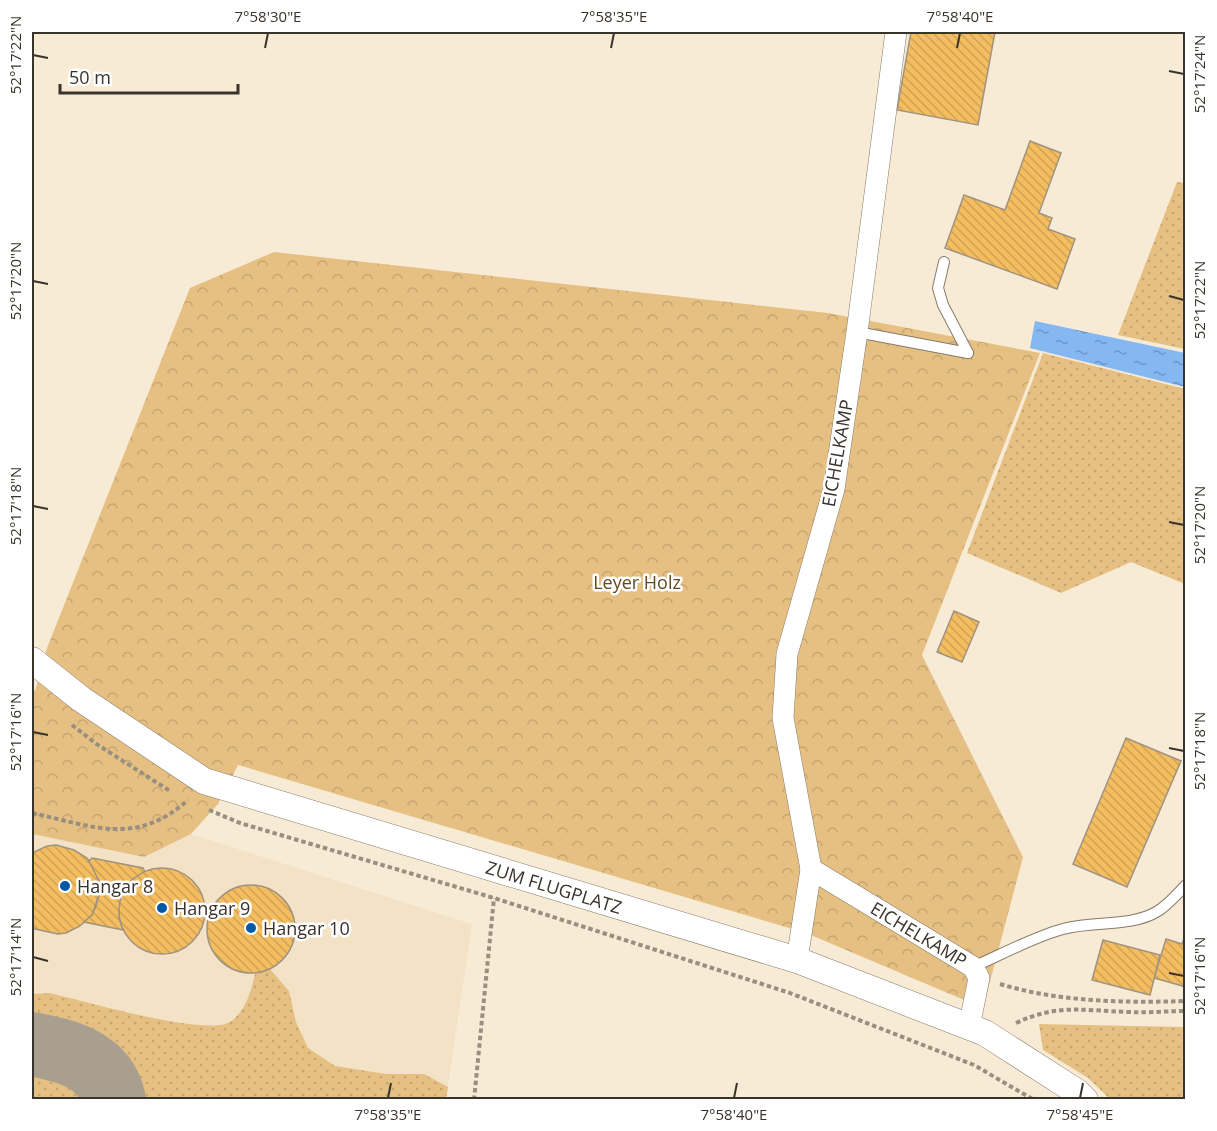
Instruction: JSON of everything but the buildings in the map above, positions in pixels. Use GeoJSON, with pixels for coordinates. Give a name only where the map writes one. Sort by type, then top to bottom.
{"type":"FeatureCollection","features":[{"type":"Feature","properties":{"kind":"street","name":"EICHELKAMP"},"geometry":{"type":"LineString","coordinates":[[797,960],[811,869],[783,718],[787,654],[834,489],[896,32]]}},
{"type":"Feature","properties":{"kind":"street","name":"ZUM FLUGPLATZ"},"geometry":{"type":"LineString","coordinates":[[32,660],[81,699],[204,781],[797,960],[977,1030],[1077,1092],[1085,1100]]}},
{"type":"Feature","properties":{"kind":"street","name":"EICHELKAMP"},"geometry":{"type":"LineString","coordinates":[[811,869],[976,972],[977,1030]]}},
{"type":"Feature","properties":{"kind":"lane"},"geometry":{"type":"LineString","coordinates":[[857,332],[968,353],[943,304],[938,288],[944,262]]}},
{"type":"Feature","properties":{"kind":"lane"},"geometry":{"type":"LineString","coordinates":[[976,972],[1060,929],[1092,923],[1139,919],[1168,904],[1185,885]]}},
{"type":"Feature","properties":{"kind":"path"},"geometry":{"type":"LineString","coordinates":[[32,813],[113,830],[136,828],[160,821],[187,801],[204,781]]}},
{"type":"Feature","properties":{"kind":"path"},"geometry":{"type":"LineString","coordinates":[[474,1100],[494,898],[790,993],[974,1065],[1034,1100]]}},
{"type":"Feature","properties":{"kind":"path"},"geometry":{"type":"LineString","coordinates":[[976,972],[1027,992],[1138,1002],[1185,1001]]}},
{"type":"Feature","properties":{"kind":"path"},"geometry":{"type":"LineString","coordinates":[[977,1030],[1009,1026],[1034,1015],[1063,1008],[1132,1012],[1185,1011]]}},
{"type":"Feature","properties":{"kind":"shaded area"},"geometry":{"type":"Polygon","coordinates":[[[32,834],[144,856],[191,834],[472,924],[446,1099],[32,1099],[32,834]]]}},
{"type":"Feature","properties":{"kind":"green space"},"geometry":{"type":"Polygon","coordinates":[[[1177,182],[1185,183],[1185,349],[1118,335],[1177,182]]]}},
{"type":"Feature","properties":{"kind":"green space","name":"Leyer Holz"},"geometry":{"type":"Polygon","coordinates":[[[274,252],[828,313],[1040,353],[922,655],[1023,857],[983,1008],[806,933],[238,765],[218,804],[191,834],[144,857],[32,834],[32,689],[35,691],[47,648],[190,288],[274,252]]]}},
{"type":"Feature","properties":{"kind":"green space"},"geometry":{"type":"Polygon","coordinates":[[[1043,353],[1185,389],[1185,584],[1131,562],[1061,593],[967,553],[1043,353]]]}},
{"type":"Feature","properties":{"kind":"green space"},"geometry":{"type":"Polygon","coordinates":[[[270,969],[289,991],[296,1022],[308,1048],[335,1066],[386,1074],[424,1074],[448,1087],[446,1099],[126,1099],[122,1082],[105,1058],[79,1043],[32,1030],[32,994],[49,993],[171,1021],[196,1025],[217,1025],[230,1022],[244,1006],[255,974],[270,969]]]}},
{"type":"Feature","properties":{"kind":"green space"},"geometry":{"type":"Polygon","coordinates":[[[1039,1024],[1185,1027],[1185,1099],[1110,1099],[1088,1078],[1043,1050],[1039,1024]]]}},
{"type":"Feature","properties":{"kind":"green space"},"geometry":{"type":"Polygon","coordinates":[[[32,1058],[72,1069],[87,1080],[99,1099],[32,1099],[32,1058]]]}},
{"type":"Feature","properties":{"kind":"water"},"geometry":{"type":"Polygon","coordinates":[[[1035,321],[1185,353],[1185,387],[1030,348],[1035,321]]]}},
{"type":"Feature","properties":{"kind":"taxiway"},"geometry":{"type":"LineString","coordinates":[[32,1044],[71,1054],[93,1066],[109,1086],[114,1100]]}},
{"type":"Feature","properties":{"kind":"place","name":"Hangar 8"},"geometry":{"type":"Point","coordinates":[65,886]}},
{"type":"Feature","properties":{"kind":"place","name":"Hangar 9"},"geometry":{"type":"Point","coordinates":[162,908]}},
{"type":"Feature","properties":{"kind":"place","name":"Hangar 10"},"geometry":{"type":"Point","coordinates":[251,928]}}]}
